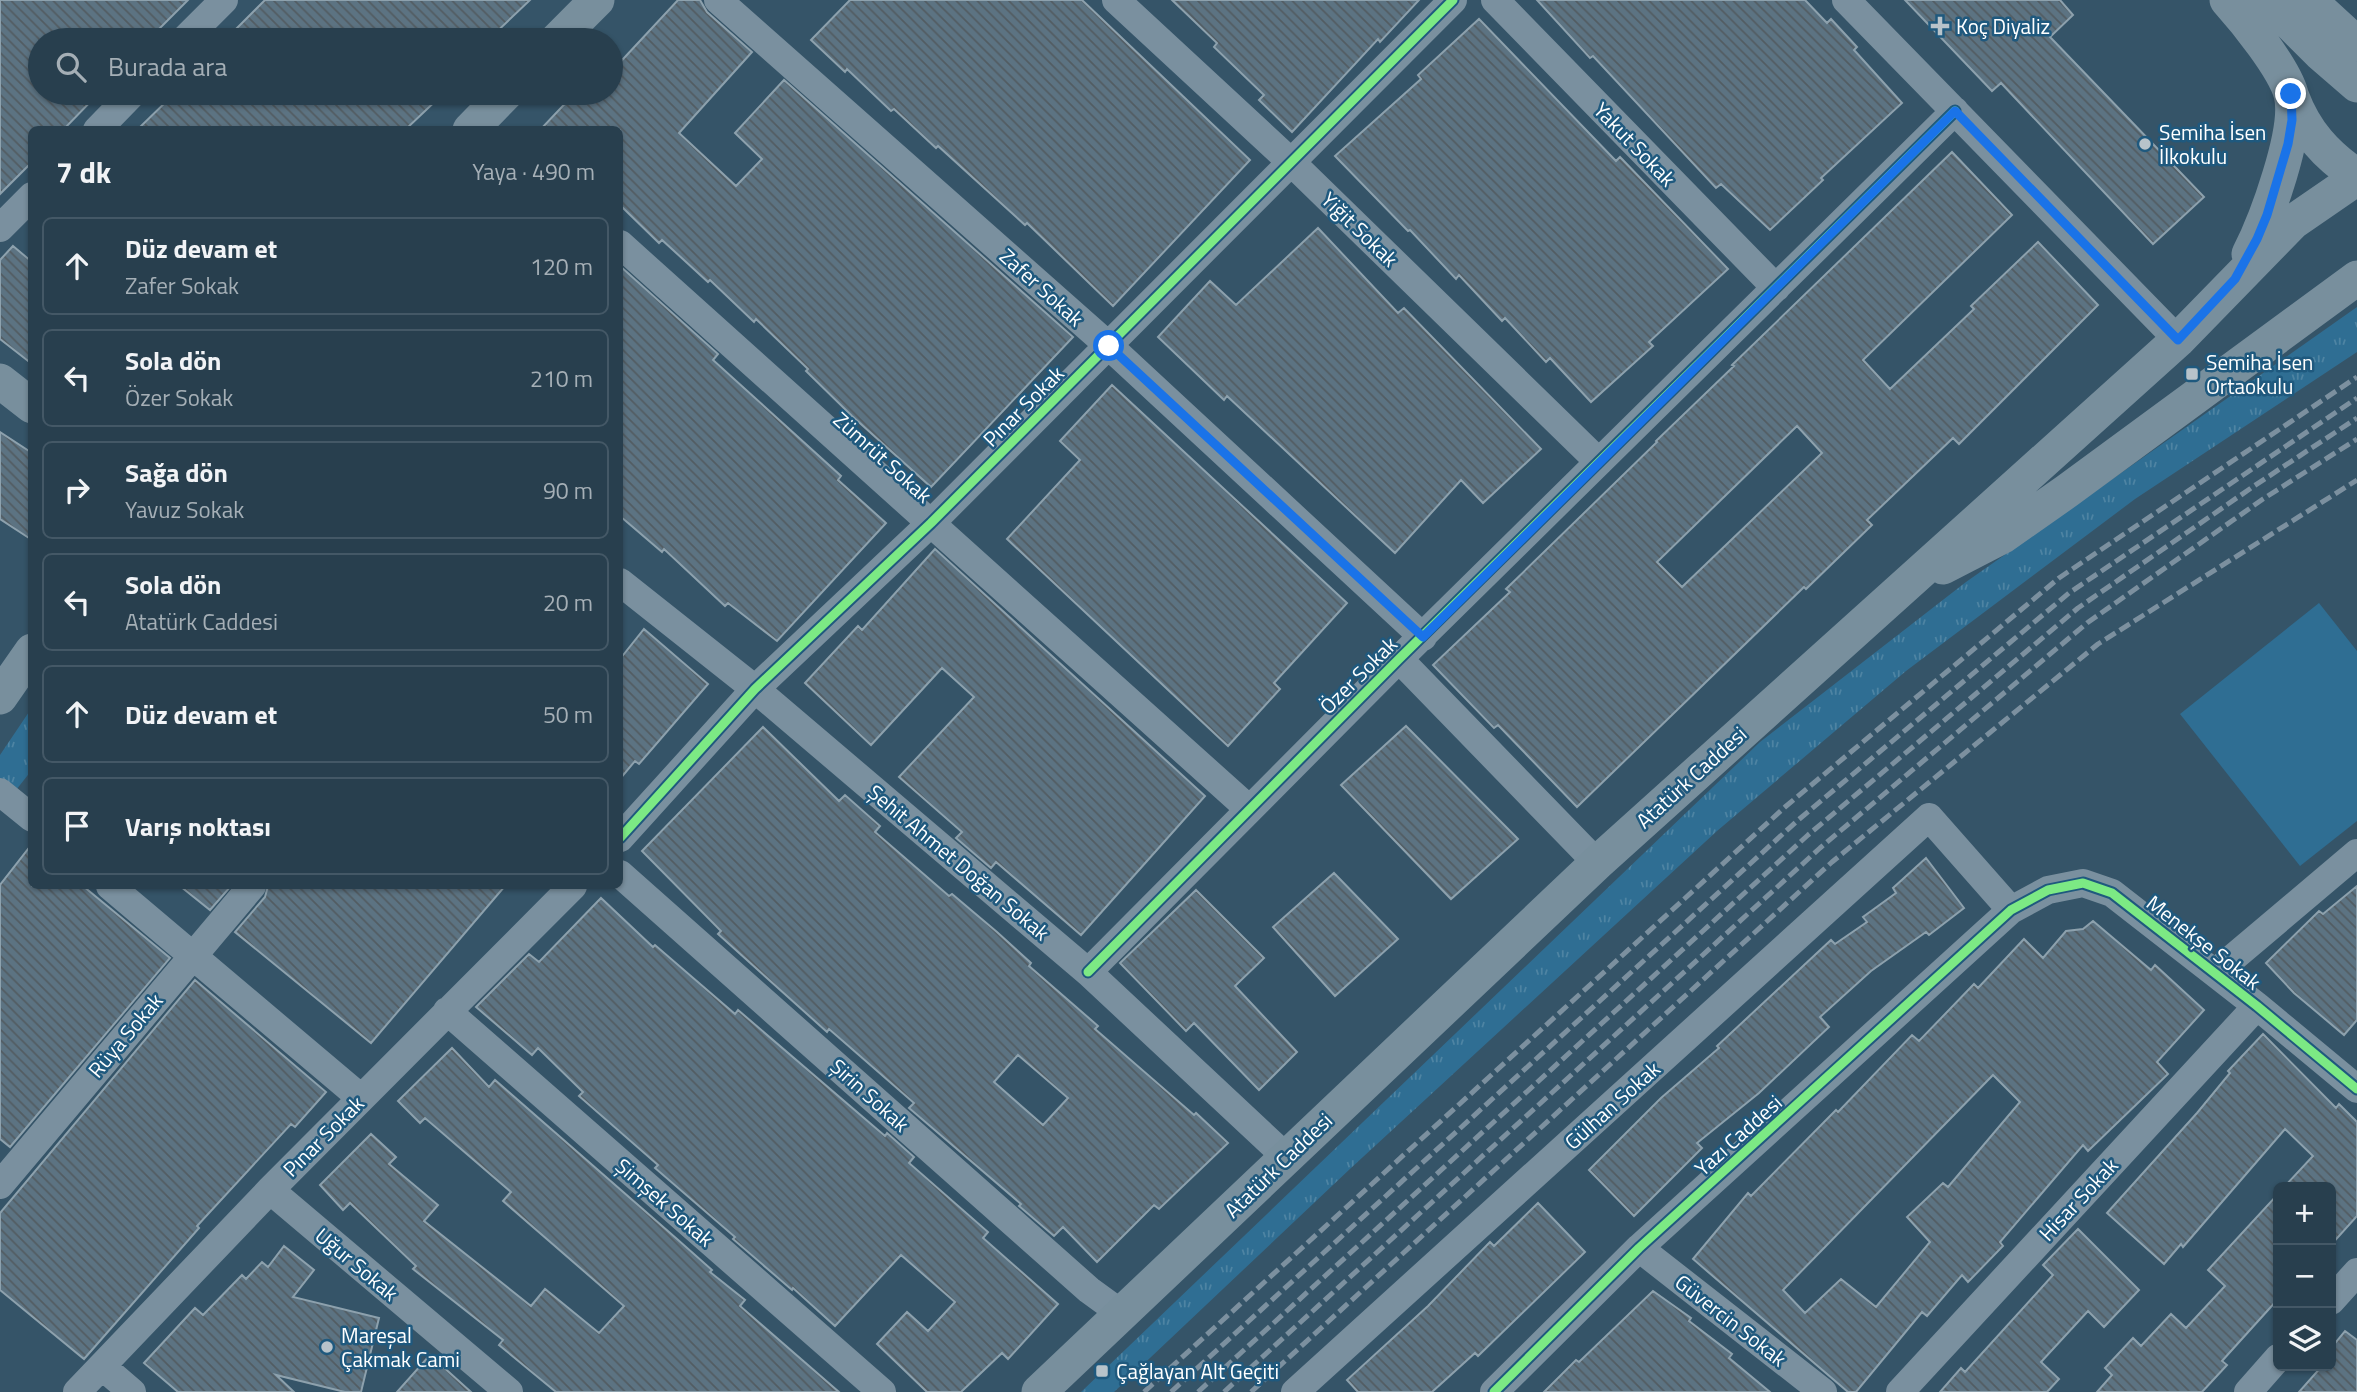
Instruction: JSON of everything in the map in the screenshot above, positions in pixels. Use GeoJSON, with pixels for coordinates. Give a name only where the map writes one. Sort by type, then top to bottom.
{"type":"FeatureCollection","features":[{"type":"Feature","properties":{"kind":"main road"},"geometry":{"type":"LineString","coordinates":[[570,28],[597,0]]}},
{"type":"Feature","properties":{"kind":"main road"},"geometry":{"type":"LineString","coordinates":[[2227,0],[2280,73],[2310,135],[2336,162],[2357,177]]}},
{"type":"Feature","properties":{"kind":"main road"},"geometry":{"type":"LineString","coordinates":[[2267,0],[2319,53],[2357,85]]}},
{"type":"Feature","properties":{"kind":"main road"},"geometry":{"type":"LineString","coordinates":[[2309,0],[2357,44]]}},
{"type":"Feature","properties":{"kind":"main road"},"geometry":{"type":"LineString","coordinates":[[2342,0],[2357,15]]}},
{"type":"Feature","properties":{"kind":"main road"},"geometry":{"type":"LineString","coordinates":[[2235,279],[2257,239],[2273,197],[2290,132],[2291,94]]}},
{"type":"Feature","properties":{"kind":"main road"},"geometry":{"type":"LineString","coordinates":[[480,126],[497,105]]}},
{"type":"Feature","properties":{"kind":"main road","name":"Atatürk Caddesi"},"geometry":{"type":"LineString","coordinates":[[1039,1392],[1597,863],[1896,591],[2178,340],[2293,222],[2357,177]]}},
{"type":"Feature","properties":{"kind":"main road"},"geometry":{"type":"LineString","coordinates":[[1896,591],[2003,536],[2357,278]]}},
{"type":"Feature","properties":{"kind":"main road"},"geometry":{"type":"LineString","coordinates":[[0,381],[28,403]]}},
{"type":"Feature","properties":{"kind":"main road"},"geometry":{"type":"LineString","coordinates":[[0,697],[28,657]]}},
{"type":"Feature","properties":{"kind":"street"},"geometry":{"type":"LineString","coordinates":[[196,28],[224,0]]}},
{"type":"Feature","properties":{"kind":"street","name":"Zafer Sokak"},"geometry":{"type":"LineString","coordinates":[[718,0],[1109,346],[1423,637]]}},
{"type":"Feature","properties":{"kind":"street","name":"Yiğit Sokak"},"geometry":{"type":"LineString","coordinates":[[1116,0],[1291,162],[1599,462]]}},
{"type":"Feature","properties":{"kind":"street","name":"Pınar Sokak"},"geometry":{"type":"LineString","coordinates":[[623,835],[755,689],[931,523],[1453,0]]}},
{"type":"Feature","properties":{"kind":"street","name":"Yakut Sokak"},"geometry":{"type":"LineString","coordinates":[[1495,0],[1776,288]]}},
{"type":"Feature","properties":{"kind":"street"},"geometry":{"type":"LineString","coordinates":[[1846,0],[2178,340]]}},
{"type":"Feature","properties":{"kind":"street"},"geometry":{"type":"LineString","coordinates":[[101,126],[121,105]]}},
{"type":"Feature","properties":{"kind":"street","name":"Özer Sokak"},"geometry":{"type":"LineString","coordinates":[[1088,972],[1399,659],[1955,111]]}},
{"type":"Feature","properties":{"kind":"street"},"geometry":{"type":"LineString","coordinates":[[0,228],[28,200]]}},
{"type":"Feature","properties":{"kind":"street","name":"Zümrüt Sokak"},"geometry":{"type":"LineString","coordinates":[[623,247],[1249,809]]}},
{"type":"Feature","properties":{"kind":"street","name":"Şehit Ahmet Doğan Sokak"},"geometry":{"type":"LineString","coordinates":[[623,584],[755,689],[1088,972],[1286,1157]]}},
{"type":"Feature","properties":{"kind":"street"},"geometry":{"type":"LineString","coordinates":[[1399,659],[1597,863]]}},
{"type":"Feature","properties":{"kind":"street","name":"Gülhan Sokak"},"geometry":{"type":"LineString","coordinates":[[1295,1392],[1929,817],[2011,910]]}},
{"type":"Feature","properties":{"kind":"street"},"geometry":{"type":"LineString","coordinates":[[2215,973],[2357,852]]}},
{"type":"Feature","properties":{"kind":"street","name":"Şirin Sokak"},"geometry":{"type":"LineString","coordinates":[[623,877],[1089,1290],[1122,1314]]}},
{"type":"Feature","properties":{"kind":"street","name":"Menekşe Sokak"},"geometry":{"type":"LineString","coordinates":[[2011,910],[2048,890],[2082,883],[2112,893],[2257,1006],[2357,1089]]}},
{"type":"Feature","properties":{"kind":"street"},"geometry":{"type":"LineString","coordinates":[[114,889],[361,1098]]}},
{"type":"Feature","properties":{"kind":"street","name":"Rüya Sokak"},"geometry":{"type":"LineString","coordinates":[[0,1185],[249,889]]}},
{"type":"Feature","properties":{"kind":"street","name":"Pınar Sokak"},"geometry":{"type":"LineString","coordinates":[[77,1392],[270,1190],[570,889]]}},
{"type":"Feature","properties":{"kind":"street","name":"Yazı Caddesi"},"geometry":{"type":"LineString","coordinates":[[1493,1392],[1639,1248],[2011,910]]}},
{"type":"Feature","properties":{"kind":"street","name":"Hisar Sokak"},"geometry":{"type":"LineString","coordinates":[[1900,1392],[2257,1006]]}},
{"type":"Feature","properties":{"kind":"street","name":"Şimşek Sokak"},"geometry":{"type":"LineString","coordinates":[[447,1011],[882,1392]]}},
{"type":"Feature","properties":{"kind":"street","name":"Uğur Sokak"},"geometry":{"type":"LineString","coordinates":[[270,1190],[509,1392]]}},
{"type":"Feature","properties":{"kind":"street","name":"Güvercin Sokak"},"geometry":{"type":"LineString","coordinates":[[1639,1248],[1823,1392]]}},
{"type":"Feature","properties":{"kind":"street"},"geometry":{"type":"LineString","coordinates":[[2336,1295],[2357,1272]]}},
{"type":"Feature","properties":{"kind":"street"},"geometry":{"type":"LineString","coordinates":[[2248,1392],[2273,1364]]}},
{"type":"Feature","properties":{"kind":"street"},"geometry":{"type":"LineString","coordinates":[[103,1367],[132,1392]]}},
{"type":"Feature","properties":{"kind":"green space"},"geometry":{"type":"Polygon","coordinates":[[[2357,307],[2357,352],[2135,499],[1906,671],[1717,831],[1351,1168],[1114,1392],[1081,1392],[1760,742],[1966,582],[2357,307]]]}},
{"type":"Feature","properties":{"kind":"green space"},"geometry":{"type":"Polygon","coordinates":[[[2319,603],[2357,651],[2357,821],[2300,866],[2180,714],[2319,603]]]}},
{"type":"Feature","properties":{"kind":"green space"},"geometry":{"type":"Polygon","coordinates":[[[28,713],[28,775],[9,799],[0,792],[0,755],[28,713]]]}},
{"type":"Feature","properties":{"kind":"building"},"geometry":{"type":"Polygon","coordinates":[[[0,0],[188,0],[160,28],[28,28],[28,105],[87,105],[67,126],[28,126],[28,166],[0,194],[0,0]]]}},
{"type":"Feature","properties":{"kind":"building"},"geometry":{"type":"Polygon","coordinates":[[[265,0],[530,0],[501,28],[237,28],[265,0]]]}},
{"type":"Feature","properties":{"kind":"building"},"geometry":{"type":"Polygon","coordinates":[[[678,0],[700,0],[707,12],[752,52],[679,133],[736,186],[762,159],[735,133],[784,80],[1073,337],[931,487],[852,416],[756,319],[754,322],[662,240],[659,243],[623,208],[623,126],[544,126],[564,105],[623,105],[623,59],[678,0]]]}},
{"type":"Feature","properties":{"kind":"building"},"geometry":{"type":"Polygon","coordinates":[[[850,0],[1082,0],[1250,160],[1113,306],[1027,223],[1025,225],[938,146],[936,148],[894,109],[891,111],[847,69],[845,72],[811,40],[850,0]]]}},
{"type":"Feature","properties":{"kind":"building"},"geometry":{"type":"Polygon","coordinates":[[[1172,0],[1419,0],[1380,42],[1378,39],[1292,132],[1259,100],[1264,95],[1214,47],[1217,43],[1172,0]]]}},
{"type":"Feature","properties":{"kind":"building"},"geometry":{"type":"Polygon","coordinates":[[[1537,0],[1805,0],[1827,23],[1831,19],[1857,47],[1854,50],[1902,103],[1821,178],[1823,180],[1770,230],[1721,184],[1716,188],[1537,0]]]}},
{"type":"Feature","properties":{"kind":"building"},"geometry":{"type":"Polygon","coordinates":[[[1905,0],[2060,0],[2073,15],[2050,37],[2204,197],[2153,244],[2001,83],[1992,91],[1905,0]]]}},
{"type":"Feature","properties":{"kind":"building"},"geometry":{"type":"Polygon","coordinates":[[[1479,19],[1616,161],[1620,157],[1728,269],[1649,342],[1653,346],[1591,402],[1550,358],[1546,362],[1505,318],[1502,321],[1459,275],[1456,279],[1335,156],[1421,79],[1418,75],[1479,19]]]}},
{"type":"Feature","properties":{"kind":"building"},"geometry":{"type":"Polygon","coordinates":[[[163,105],[431,105],[409,126],[141,126],[163,105]]]}},
{"type":"Feature","properties":{"kind":"building"},"geometry":{"type":"Polygon","coordinates":[[[1952,152],[2012,215],[1863,360],[1890,389],[1974,309],[1971,306],[2038,242],[2098,305],[1959,444],[1953,438],[1867,520],[1872,525],[1806,589],[1804,587],[1577,807],[1498,725],[1494,728],[1433,665],[1510,592],[1506,589],[1734,366],[1732,365],[1952,152]],[[1797,426],[1657,562],[1682,587],[1822,453],[1797,426]]]}},
{"type":"Feature","properties":{"kind":"building"},"geometry":{"type":"Polygon","coordinates":[[[1318,228],[1398,313],[1404,308],[1541,449],[1483,503],[1461,480],[1395,553],[1227,396],[1224,400],[1158,337],[1210,281],[1236,305],[1318,228]]]}},
{"type":"Feature","properties":{"kind":"building"},"geometry":{"type":"Polygon","coordinates":[[[13,246],[28,259],[28,361],[0,339],[0,260],[13,246]]]}},
{"type":"Feature","properties":{"kind":"building"},"geometry":{"type":"Polygon","coordinates":[[[623,269],[718,354],[713,360],[841,476],[838,480],[886,523],[777,641],[728,603],[725,606],[664,549],[662,552],[623,519],[623,269]]]}},
{"type":"Feature","properties":{"kind":"building"},"geometry":{"type":"Polygon","coordinates":[[[1112,385],[1347,603],[1274,683],[1280,689],[1228,746],[1007,539],[1080,460],[1060,441],[1112,385]]]}},
{"type":"Feature","properties":{"kind":"building"},"geometry":{"type":"Polygon","coordinates":[[[0,432],[28,450],[28,537],[0,519],[0,432]]]}},
{"type":"Feature","properties":{"kind":"building"},"geometry":{"type":"Polygon","coordinates":[[[935,549],[1205,796],[1081,935],[996,862],[991,868],[956,838],[962,832],[899,777],[974,697],[942,668],[871,745],[805,683],[858,626],[862,630],[935,549]]]}},
{"type":"Feature","properties":{"kind":"building"},"geometry":{"type":"Polygon","coordinates":[[[644,629],[708,684],[639,764],[635,761],[623,775],[623,655],[644,629]]]}},
{"type":"Feature","properties":{"kind":"building"},"geometry":{"type":"Polygon","coordinates":[[[1406,726],[1518,839],[1451,899],[1341,785],[1406,726]]]}},
{"type":"Feature","properties":{"kind":"building"},"geometry":{"type":"Polygon","coordinates":[[[763,727],[839,801],[845,795],[880,826],[875,832],[949,896],[952,894],[997,932],[1031,963],[1029,966],[1098,1026],[1095,1029],[1228,1143],[1159,1209],[1154,1205],[1097,1262],[1063,1227],[1054,1236],[1019,1206],[1021,1204],[909,1108],[914,1103],[829,1029],[827,1032],[718,934],[721,931],[642,851],[763,727]],[[1018,1055],[994,1082],[1043,1125],[1068,1098],[1018,1055]]]}},
{"type":"Feature","properties":{"kind":"building"},"geometry":{"type":"Polygon","coordinates":[[[28,849],[28,889],[87,889],[170,958],[10,1147],[0,1139],[0,885],[28,849]]]}},
{"type":"Feature","properties":{"kind":"building"},"geometry":{"type":"Polygon","coordinates":[[[1926,858],[1964,908],[1929,935],[1926,932],[1871,971],[1820,1017],[1829,1027],[1759,1093],[1697,1143],[1702,1148],[1634,1216],[1589,1170],[1661,1098],[1719,1048],[1717,1046],[1831,940],[1835,944],[1867,922],[1863,917],[1896,893],[1893,888],[1926,858]]]}},
{"type":"Feature","properties":{"kind":"building"},"geometry":{"type":"Polygon","coordinates":[[[1334,873],[1398,939],[1335,996],[1273,927],[1334,873]]]}},
{"type":"Feature","properties":{"kind":"building"},"geometry":{"type":"Polygon","coordinates":[[[2357,886],[2357,1020],[2344,1035],[2294,993],[2266,963],[2319,911],[2323,914],[2357,886]]]}},
{"type":"Feature","properties":{"kind":"building"},"geometry":{"type":"Polygon","coordinates":[[[184,889],[228,889],[210,910],[184,889]]]}},
{"type":"Feature","properties":{"kind":"building"},"geometry":{"type":"Polygon","coordinates":[[[267,889],[502,889],[371,1043],[235,932],[265,897],[267,889]]]}},
{"type":"Feature","properties":{"kind":"building"},"geometry":{"type":"Polygon","coordinates":[[[1196,890],[1264,958],[1235,986],[1297,1052],[1259,1090],[1194,1023],[1186,1031],[1120,963],[1196,890]]]}},
{"type":"Feature","properties":{"kind":"building"},"geometry":{"type":"Polygon","coordinates":[[[601,898],[653,947],[655,945],[735,1014],[738,1010],[885,1136],[887,1133],[914,1157],[909,1163],[988,1232],[983,1238],[1058,1304],[1008,1359],[1002,1353],[961,1392],[927,1392],[877,1344],[907,1312],[928,1331],[955,1302],[901,1255],[835,1326],[655,1168],[658,1165],[579,1096],[583,1092],[538,1048],[532,1055],[476,1007],[529,954],[539,962],[601,898]]]}},
{"type":"Feature","properties":{"kind":"building"},"geometry":{"type":"Polygon","coordinates":[[[2093,921],[2151,970],[2155,965],[2204,1010],[2157,1062],[2168,1074],[2088,1151],[2083,1145],[2000,1242],[2003,1246],[1968,1282],[1962,1275],[1927,1316],[1922,1312],[1856,1392],[1848,1392],[1693,1259],[1748,1193],[1751,1196],[1836,1110],[1838,1112],[1912,1035],[1919,1041],[1974,984],[1978,988],[2024,939],[2043,958],[2066,931],[2083,929],[2093,921]],[[1993,1075],[1783,1290],[1805,1313],[1841,1279],[1876,1307],[1930,1242],[1907,1217],[1943,1183],[1948,1187],[2020,1102],[1993,1075]]]}},
{"type":"Feature","properties":{"kind":"building"},"geometry":{"type":"Polygon","coordinates":[[[195,980],[326,1092],[295,1127],[291,1124],[197,1226],[199,1228],[84,1359],[0,1290],[0,1213],[195,980]]]}},
{"type":"Feature","properties":{"kind":"building"},"geometry":{"type":"Polygon","coordinates":[[[2263,1034],[2336,1108],[2339,1104],[2357,1122],[2357,1216],[2336,1239],[2336,1182],[2289,1182],[2313,1156],[2285,1129],[2183,1247],[2181,1244],[2164,1264],[2107,1213],[2197,1113],[2230,1073],[2228,1071],[2263,1034]]]}},
{"type":"Feature","properties":{"kind":"building"},"geometry":{"type":"Polygon","coordinates":[[[452,1048],[489,1087],[495,1080],[712,1270],[710,1272],[745,1300],[740,1306],[839,1392],[556,1392],[499,1345],[503,1340],[413,1269],[416,1266],[350,1203],[343,1210],[320,1185],[371,1134],[396,1157],[389,1164],[438,1205],[424,1221],[531,1306],[545,1289],[599,1333],[624,1306],[503,1201],[511,1192],[425,1118],[420,1123],[398,1101],[452,1048]]]}},
{"type":"Feature","properties":{"kind":"building"},"geometry":{"type":"Polygon","coordinates":[[[2273,1199],[2273,1305],[2222,1361],[2227,1365],[2202,1392],[2097,1392],[2112,1375],[2105,1368],[2133,1338],[2141,1346],[2171,1314],[2186,1328],[2225,1286],[2208,1270],[2273,1199]]]}},
{"type":"Feature","properties":{"kind":"building"},"geometry":{"type":"Polygon","coordinates":[[[1538,1203],[1585,1252],[1478,1356],[1475,1353],[1432,1392],[1358,1392],[1347,1380],[1428,1306],[1490,1242],[1494,1246],[1538,1203]]]}},
{"type":"Feature","properties":{"kind":"building"},"geometry":{"type":"Polygon","coordinates":[[[2078,1229],[2139,1290],[2104,1327],[2088,1311],[2041,1362],[2059,1379],[2047,1392],[1940,1392],[1961,1368],[1965,1372],[2053,1275],[2043,1265],[2078,1229]]]}},
{"type":"Feature","properties":{"kind":"building"},"geometry":{"type":"Polygon","coordinates":[[[284,1246],[314,1270],[293,1297],[379,1318],[361,1392],[345,1392],[276,1375],[294,1392],[178,1392],[144,1363],[195,1308],[203,1315],[242,1275],[246,1279],[262,1262],[268,1267],[284,1246]]]}},
{"type":"Feature","properties":{"kind":"building"},"geometry":{"type":"Polygon","coordinates":[[[1653,1291],[1691,1318],[1689,1321],[1732,1354],[1729,1358],[1770,1392],[1544,1392],[1653,1291]]]}},
{"type":"Feature","properties":{"kind":"building"},"geometry":{"type":"Polygon","coordinates":[[[2345,1331],[2357,1340],[2357,1392],[2299,1392],[2318,1371],[2336,1371],[2336,1342],[2345,1331]]]}},
{"type":"Feature","properties":{"kind":"building"},"geometry":{"type":"Polygon","coordinates":[[[430,1355],[471,1392],[397,1392],[430,1355]]]}},
{"type":"Feature","properties":{"kind":"railway"},"geometry":{"type":"LineString","coordinates":[[1144,1392],[1785,807],[2059,578],[2357,377]]}},
{"type":"Feature","properties":{"kind":"railway"},"geometry":{"type":"LineString","coordinates":[[1171,1392],[1797,821],[2069,593],[2357,398]]}},
{"type":"Feature","properties":{"kind":"railway"},"geometry":{"type":"LineString","coordinates":[[1198,1392],[1808,835],[2078,608],[2357,418]]}},
{"type":"Feature","properties":{"kind":"railway"},"geometry":{"type":"LineString","coordinates":[[1224,1392],[1820,848],[2087,623],[2263,499],[2357,439]]}},
{"type":"Feature","properties":{"kind":"railway"},"geometry":{"type":"LineString","coordinates":[[1251,1392],[1832,862],[2098,644],[2357,480]]}},
{"type":"Feature","properties":{"kind":"cycle path"},"geometry":{"type":"LineString","coordinates":[[623,835],[755,689],[931,523],[1453,0]]}},
{"type":"Feature","properties":{"kind":"cycle path"},"geometry":{"type":"LineString","coordinates":[[1088,972],[1399,659],[1955,111]]}},
{"type":"Feature","properties":{"kind":"cycle path"},"geometry":{"type":"LineString","coordinates":[[1494,1392],[1639,1248],[2011,910],[2048,890],[2083,883],[2112,893],[2257,1006],[2357,1089]]}},
{"type":"Feature","properties":{"kind":"place","name":"Koç Diyaliz"},"geometry":{"type":"Point","coordinates":[1940,26]}},
{"type":"Feature","properties":{"kind":"place","name":"Semiha İsen İlkokulu"},"geometry":{"type":"Point","coordinates":[2145,144]}},
{"type":"Feature","properties":{"kind":"place","name":"Semiha İsen Ortaokulu"},"geometry":{"type":"Point","coordinates":[2192,374]}},
{"type":"Feature","properties":{"kind":"place","name":"Mareşal Çakmak Cami"},"geometry":{"type":"Point","coordinates":[327,1347]}},
{"type":"Feature","properties":{"kind":"place","name":"Çağlayan Alt Geçiti"},"geometry":{"type":"Point","coordinates":[1102,1371]}},
{"type":"Feature","properties":{"kind":"route"},"geometry":{"type":"LineString","coordinates":[[1109,346],[1423,637],[1955,111],[2178,340],[2235,279],[2257,239],[2288,144],[2292,120],[2291,94]]}}]}
